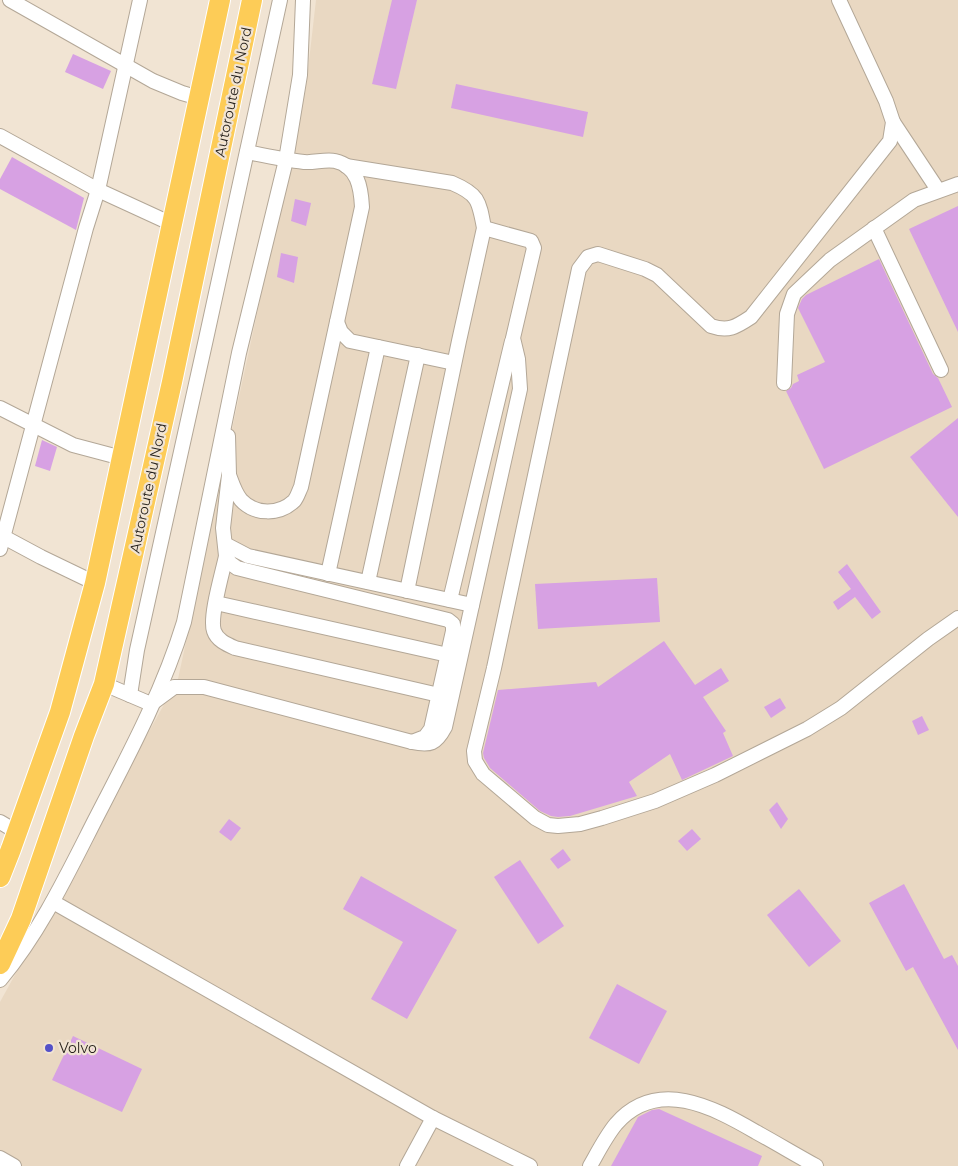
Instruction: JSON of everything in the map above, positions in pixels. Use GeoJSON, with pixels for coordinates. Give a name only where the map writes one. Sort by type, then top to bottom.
{"type":"FeatureCollection","features":[{"type":"Feature","properties":{"kind":"highway"},"geometry":{"type":"LineString","coordinates":[[0,877],[60,712],[95,583],[220,0]]}},
{"type":"Feature","properties":{"kind":"highway","name":"Autoroute du Nord"},"geometry":{"type":"LineString","coordinates":[[0,964],[21,920],[84,736],[104,684],[174,372],[252,0]]}},
{"type":"Feature","properties":{"kind":"street"},"geometry":{"type":"LineString","coordinates":[[10,0],[153,81],[199,98]]}},
{"type":"Feature","properties":{"kind":"street"},"geometry":{"type":"LineString","coordinates":[[95,583],[1,540],[98,190],[140,0]]}},
{"type":"Feature","properties":{"kind":"street"},"geometry":{"type":"LineString","coordinates":[[130,695],[137,650],[280,0]]}},
{"type":"Feature","properties":{"kind":"street"},"geometry":{"type":"LineString","coordinates":[[0,980],[53,902],[134,745],[175,651],[184,622],[241,344],[286,160],[300,75],[303,0]]}},
{"type":"Feature","properties":{"kind":"street"},"geometry":{"type":"LineString","coordinates":[[839,0],[886,101],[893,122],[938,190]]}},
{"type":"Feature","properties":{"kind":"street"},"geometry":{"type":"LineString","coordinates":[[893,122],[890,141],[751,317],[737,326],[722,330],[711,326],[657,274],[598,254],[588,257],[583,261],[579,269],[494,668],[474,751],[475,761],[488,779],[535,818],[548,825],[567,826],[602,818],[655,801],[715,775],[807,729],[841,708],[928,639],[958,618]]}},
{"type":"Feature","properties":{"kind":"street"},"geometry":{"type":"LineString","coordinates":[[0,136],[98,190],[172,224]]}},
{"type":"Feature","properties":{"kind":"street"},"geometry":{"type":"LineString","coordinates":[[247,152],[286,160],[335,161],[346,166],[452,183],[468,190],[481,209],[484,228],[407,591]]}},
{"type":"Feature","properties":{"kind":"street"},"geometry":{"type":"LineString","coordinates":[[230,475],[241,499],[252,509],[269,512],[283,508],[295,500],[302,487],[362,207],[360,187],[354,174],[346,166]]}},
{"type":"Feature","properties":{"kind":"street"},"geometry":{"type":"LineString","coordinates":[[784,383],[787,314],[794,294],[830,260],[914,200],[958,184]]}},
{"type":"Feature","properties":{"kind":"street"},"geometry":{"type":"LineString","coordinates":[[450,600],[534,248],[531,241],[484,228]]}},
{"type":"Feature","properties":{"kind":"street"},"geometry":{"type":"LineString","coordinates":[[874,228],[941,370]]}},
{"type":"Feature","properties":{"kind":"street"},"geometry":{"type":"LineString","coordinates":[[337,322],[341,332],[350,341],[454,363]]}},
{"type":"Feature","properties":{"kind":"street"},"geometry":{"type":"LineString","coordinates":[[151,704],[174,687],[204,687],[424,745],[431,744],[440,737],[444,727],[472,605],[520,388],[518,359],[513,338]]}},
{"type":"Feature","properties":{"kind":"street"},"geometry":{"type":"LineString","coordinates":[[328,574],[378,347]]}},
{"type":"Feature","properties":{"kind":"street"},"geometry":{"type":"LineString","coordinates":[[368,582],[418,355]]}},
{"type":"Feature","properties":{"kind":"street"},"geometry":{"type":"LineString","coordinates":[[228,406],[230,475],[223,528],[230,563],[237,568],[448,620],[452,624],[454,632],[431,729],[425,737],[412,742]]}},
{"type":"Feature","properties":{"kind":"street"},"geometry":{"type":"LineString","coordinates":[[0,408],[72,445],[122,458]]}},
{"type":"Feature","properties":{"kind":"street"},"geometry":{"type":"LineString","coordinates":[[226,550],[472,605]]}},
{"type":"Feature","properties":{"kind":"street"},"geometry":{"type":"LineString","coordinates":[[226,550],[213,618],[213,630],[225,644],[235,648],[439,695]]}},
{"type":"Feature","properties":{"kind":"street"},"geometry":{"type":"LineString","coordinates":[[216,603],[448,655]]}},
{"type":"Feature","properties":{"kind":"street"},"geometry":{"type":"LineString","coordinates":[[104,684],[151,704]]}},
{"type":"Feature","properties":{"kind":"street"},"geometry":{"type":"LineString","coordinates":[[0,822],[17,832]]}},
{"type":"Feature","properties":{"kind":"street"},"geometry":{"type":"LineString","coordinates":[[53,902],[433,1118],[525,1165]]}},
{"type":"Feature","properties":{"kind":"street"},"geometry":{"type":"LineString","coordinates":[[590,1166],[616,1124],[625,1116],[640,1106],[652,1102],[679,1099],[695,1102],[724,1114],[816,1166]]}},
{"type":"Feature","properties":{"kind":"street"},"geometry":{"type":"LineString","coordinates":[[407,1166],[433,1118]]}},
{"type":"Feature","properties":{"kind":"street"},"geometry":{"type":"LineString","coordinates":[[0,1158],[14,1166]]}},
{"type":"Feature","properties":{"kind":"shaded area"},"geometry":{"type":"Polygon","coordinates":[[[316,0],[958,0],[958,1166],[0,1166],[0,1002],[178,679],[306,87],[316,0]]]}},
{"type":"Feature","properties":{"kind":"building"},"geometry":{"type":"Polygon","coordinates":[[[392,0],[417,0],[396,89],[372,84],[392,0]]]}},
{"type":"Feature","properties":{"kind":"building"},"geometry":{"type":"Polygon","coordinates":[[[73,54],[111,71],[103,89],[65,72],[73,54]]]}},
{"type":"Feature","properties":{"kind":"building"},"geometry":{"type":"Polygon","coordinates":[[[456,84],[588,112],[583,137],[451,108],[456,84]]]}},
{"type":"Feature","properties":{"kind":"building"},"geometry":{"type":"Polygon","coordinates":[[[12,157],[84,198],[76,230],[0,189],[0,179],[12,157]]]}},
{"type":"Feature","properties":{"kind":"building"},"geometry":{"type":"Polygon","coordinates":[[[295,199],[311,203],[306,226],[291,221],[295,199]]]}},
{"type":"Feature","properties":{"kind":"building"},"geometry":{"type":"Polygon","coordinates":[[[958,206],[958,332],[909,229],[958,206]]]}},
{"type":"Feature","properties":{"kind":"building"},"geometry":{"type":"Polygon","coordinates":[[[281,253],[298,257],[294,283],[277,277],[281,253]]]}},
{"type":"Feature","properties":{"kind":"building"},"geometry":{"type":"Polygon","coordinates":[[[879,259],[933,374],[938,378],[952,407],[824,469],[786,391],[799,381],[797,375],[825,362],[798,308],[806,295],[879,259]]]}},
{"type":"Feature","properties":{"kind":"building"},"geometry":{"type":"Polygon","coordinates":[[[958,418],[958,517],[910,457],[958,418]]]}},
{"type":"Feature","properties":{"kind":"building"},"geometry":{"type":"Polygon","coordinates":[[[42,440],[57,447],[50,471],[35,466],[42,440]]]}},
{"type":"Feature","properties":{"kind":"building"},"geometry":{"type":"Polygon","coordinates":[[[847,564],[881,612],[872,619],[855,597],[838,610],[833,602],[851,589],[838,572],[847,564]]]}},
{"type":"Feature","properties":{"kind":"building"},"geometry":{"type":"Polygon","coordinates":[[[657,578],[660,622],[538,629],[535,584],[657,578]]]}},
{"type":"Feature","properties":{"kind":"building"},"geometry":{"type":"Polygon","coordinates":[[[664,641],[695,685],[721,668],[729,681],[703,697],[726,731],[723,733],[733,756],[682,780],[670,754],[629,782],[637,796],[570,816],[558,817],[540,811],[490,768],[483,753],[498,690],[596,682],[598,687],[664,641]]]}},
{"type":"Feature","properties":{"kind":"building"},"geometry":{"type":"Polygon","coordinates":[[[780,698],[786,708],[771,718],[764,707],[780,698]]]}},
{"type":"Feature","properties":{"kind":"building"},"geometry":{"type":"Polygon","coordinates":[[[922,716],[929,730],[918,735],[912,721],[922,716]]]}},
{"type":"Feature","properties":{"kind":"building"},"geometry":{"type":"Polygon","coordinates":[[[777,802],[788,819],[781,829],[769,810],[777,802]]]}},
{"type":"Feature","properties":{"kind":"building"},"geometry":{"type":"Polygon","coordinates":[[[229,819],[241,828],[231,841],[219,832],[229,819]]]}},
{"type":"Feature","properties":{"kind":"building"},"geometry":{"type":"Polygon","coordinates":[[[692,829],[701,839],[687,851],[678,841],[692,829]]]}},
{"type":"Feature","properties":{"kind":"building"},"geometry":{"type":"Polygon","coordinates":[[[563,849],[571,860],[558,869],[550,859],[563,849]]]}},
{"type":"Feature","properties":{"kind":"building"},"geometry":{"type":"Polygon","coordinates":[[[520,860],[564,926],[538,944],[494,877],[520,860]]]}},
{"type":"Feature","properties":{"kind":"building"},"geometry":{"type":"Polygon","coordinates":[[[361,876],[457,930],[407,1019],[371,999],[403,942],[343,909],[361,876]]]}},
{"type":"Feature","properties":{"kind":"building"},"geometry":{"type":"Polygon","coordinates":[[[904,884],[944,959],[952,955],[958,966],[958,1050],[913,967],[906,971],[869,903],[904,884]]]}},
{"type":"Feature","properties":{"kind":"building"},"geometry":{"type":"Polygon","coordinates":[[[799,889],[841,941],[809,967],[767,915],[799,889]]]}},
{"type":"Feature","properties":{"kind":"building"},"geometry":{"type":"Polygon","coordinates":[[[617,984],[667,1011],[639,1064],[589,1038],[617,984]]]}},
{"type":"Feature","properties":{"kind":"building"},"geometry":{"type":"Polygon","coordinates":[[[73,1036],[142,1069],[122,1112],[52,1080],[73,1036]]]}},
{"type":"Feature","properties":{"kind":"building"},"geometry":{"type":"Polygon","coordinates":[[[659,1109],[762,1156],[758,1166],[611,1166],[638,1117],[652,1110],[659,1109]]]}},
{"type":"Feature","properties":{"kind":"place","name":"Volvo"},"geometry":{"type":"Point","coordinates":[49,1048]}}]}
